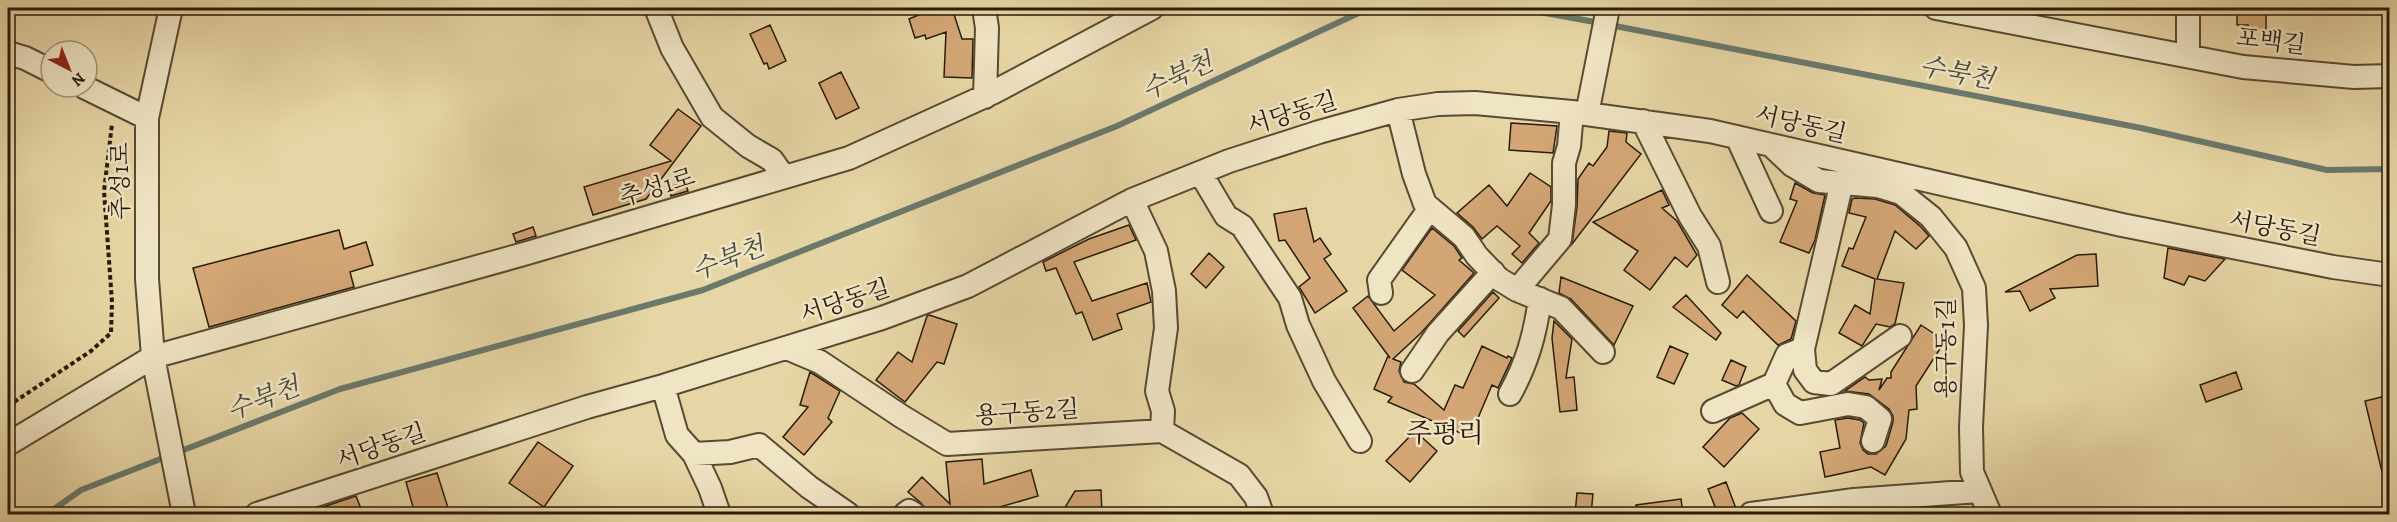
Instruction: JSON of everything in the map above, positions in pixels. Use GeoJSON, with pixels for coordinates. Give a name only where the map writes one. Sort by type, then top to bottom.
{"type":"FeatureCollection","features":[{"type":"Feature","properties":{"kind":"street","name":"추성1로"},"geometry":{"type":"LineString","coordinates":[[171,8],[147,118],[147,279],[154,360],[184,514]]}},
{"type":"Feature","properties":{"kind":"street"},"geometry":{"type":"LineString","coordinates":[[656,8],[672,48],[695,84],[712,117],[748,146],[772,160],[784,177]]}},
{"type":"Feature","properties":{"kind":"street"},"geometry":{"type":"LineString","coordinates":[[984,8],[987,28],[985,97]]}},
{"type":"Feature","properties":{"kind":"street","name":"추성1로"},"geometry":{"type":"LineString","coordinates":[[154,360],[849,158],[985,97],[1152,8]]}},
{"type":"Feature","properties":{"kind":"street"},"geometry":{"type":"LineString","coordinates":[[1517,290],[1560,239],[1564,205],[1564,163],[1608,8]]}},
{"type":"Feature","properties":{"kind":"street","name":"포백길"},"geometry":{"type":"LineString","coordinates":[[1936,8],[2243,68],[2354,77],[2390,76]]}},
{"type":"Feature","properties":{"kind":"street"},"geometry":{"type":"LineString","coordinates":[[2188,8],[2188,56]]}},
{"type":"Feature","properties":{"kind":"street"},"geometry":{"type":"LineString","coordinates":[[8,53],[39,65]]}},
{"type":"Feature","properties":{"kind":"street"},"geometry":{"type":"LineString","coordinates":[[99,94],[147,118]]}},
{"type":"Feature","properties":{"kind":"street","name":"서당동길"},"geometry":{"type":"LineString","coordinates":[[257,514],[310,507],[502,434],[882,318],[968,286],[1132,200],[1229,161],[1398,110],[1438,104],[1475,103],[1579,113],[1737,137],[2122,225],[2333,267],[2390,275]]}},
{"type":"Feature","properties":{"kind":"street"},"geometry":{"type":"LineString","coordinates":[[1398,110],[1414,174],[1425,204],[1464,237],[1492,272],[1517,290],[1561,308],[1603,352]]}},
{"type":"Feature","properties":{"kind":"street"},"geometry":{"type":"LineString","coordinates":[[1643,121],[1690,216],[1709,246],[1718,282]]}},
{"type":"Feature","properties":{"kind":"street"},"geometry":{"type":"LineString","coordinates":[[1737,137],[1771,211]]}},
{"type":"Feature","properties":{"kind":"street","name":"용구동1길"},"geometry":{"type":"LineString","coordinates":[[1772,146],[1792,165],[1820,181],[1878,186],[1901,194],[1931,217],[1956,248],[1974,288],[1972,472],[1990,514]]}},
{"type":"Feature","properties":{"kind":"street"},"geometry":{"type":"LineString","coordinates":[[1200,174],[1226,216],[1242,226],[1290,298],[1298,325],[1324,381],[1360,441]]}},
{"type":"Feature","properties":{"kind":"street"},"geometry":{"type":"LineString","coordinates":[[1842,182],[1803,349],[1805,370],[1814,382],[1831,384],[1900,336]]}},
{"type":"Feature","properties":{"kind":"street"},"geometry":{"type":"LineString","coordinates":[[1132,200],[1156,251],[1164,291],[1166,328],[1157,391],[1163,411],[1162,430],[1239,475],[1256,497],[1262,514]]}},
{"type":"Feature","properties":{"kind":"street"},"geometry":{"type":"LineString","coordinates":[[1382,293],[1379,280],[1430,208]]}},
{"type":"Feature","properties":{"kind":"street"},"geometry":{"type":"LineString","coordinates":[[1412,371],[1438,333],[1492,272]]}},
{"type":"Feature","properties":{"kind":"street"},"geometry":{"type":"LineString","coordinates":[[1510,394],[1525,365],[1540,299]]}},
{"type":"Feature","properties":{"kind":"street","name":"용구동2길"},"geometry":{"type":"LineString","coordinates":[[787,348],[820,362],[947,444],[1162,430]]}},
{"type":"Feature","properties":{"kind":"street"},"geometry":{"type":"LineString","coordinates":[[1713,411],[1774,384],[1787,355],[1803,349]]}},
{"type":"Feature","properties":{"kind":"street"},"geometry":{"type":"LineString","coordinates":[[8,444],[154,360]]}},
{"type":"Feature","properties":{"kind":"street"},"geometry":{"type":"LineString","coordinates":[[1774,384],[1785,405],[1800,413],[1848,404],[1866,407],[1880,418],[1873,441]]}},
{"type":"Feature","properties":{"kind":"street"},"geometry":{"type":"LineString","coordinates":[[663,386],[677,435],[694,454],[719,514]]}},
{"type":"Feature","properties":{"kind":"street"},"geometry":{"type":"LineString","coordinates":[[694,454],[730,452],[759,445],[809,487],[848,514]]}},
{"type":"Feature","properties":{"kind":"street"},"geometry":{"type":"LineString","coordinates":[[1751,514],[1799,511],[1907,495],[1979,490]]}},
{"type":"Feature","properties":{"kind":"street"},"geometry":{"type":"LineString","coordinates":[[905,514],[909,511],[914,514]]}},
{"type":"Feature","properties":{"kind":"path"},"geometry":{"type":"LineString","coordinates":[[8,406],[91,351],[111,333],[112,302],[104,191],[115,102]]}},
{"type":"Feature","properties":{"kind":"building"},"geometry":{"type":"Polygon","coordinates":[[[919,8],[952,8],[962,39],[973,39],[972,78],[944,77],[946,32],[926,39],[925,35],[915,38],[909,19],[921,14],[919,8]]]}},
{"type":"Feature","properties":{"kind":"building"},"geometry":{"type":"Polygon","coordinates":[[[2237,8],[2266,8],[2266,30],[2248,30],[2248,25],[2237,25],[2237,8]]]}},
{"type":"Feature","properties":{"kind":"building"},"geometry":{"type":"Polygon","coordinates":[[[770,25],[786,61],[769,69],[767,63],[764,64],[750,34],[770,25]]]}},
{"type":"Feature","properties":{"kind":"building"},"geometry":{"type":"Polygon","coordinates":[[[841,72],[859,108],[836,119],[819,83],[841,72]]]}},
{"type":"Feature","properties":{"kind":"building"},"geometry":{"type":"Polygon","coordinates":[[[678,109],[701,126],[646,199],[593,215],[584,187],[671,161],[650,145],[678,109]]]}},
{"type":"Feature","properties":{"kind":"building"},"geometry":{"type":"Polygon","coordinates":[[[1511,123],[1557,126],[1553,153],[1509,150],[1511,123]]]}},
{"type":"Feature","properties":{"kind":"building"},"geometry":{"type":"Polygon","coordinates":[[[1609,131],[1627,133],[1626,142],[1641,154],[1572,244],[1578,179],[1589,163],[1593,166],[1607,147],[1609,131]]]}},
{"type":"Feature","properties":{"kind":"building"},"geometry":{"type":"Polygon","coordinates":[[[1530,173],[1551,187],[1551,201],[1529,233],[1539,243],[1522,263],[1512,254],[1520,246],[1497,226],[1482,239],[1473,227],[1457,213],[1489,185],[1507,206],[1530,173]]]}},
{"type":"Feature","properties":{"kind":"building"},"geometry":{"type":"Polygon","coordinates":[[[685,182],[688,191],[671,196],[669,187],[685,182]]]}},
{"type":"Feature","properties":{"kind":"building"},"geometry":{"type":"Polygon","coordinates":[[[1795,183],[1813,193],[1825,195],[1815,240],[1809,253],[1780,242],[1797,201],[1790,199],[1795,183]]]}},
{"type":"Feature","properties":{"kind":"building"},"geometry":{"type":"Polygon","coordinates":[[[1662,190],[1669,205],[1662,208],[1677,221],[1697,255],[1687,267],[1675,257],[1650,290],[1624,270],[1638,251],[1593,222],[1662,190]]]}},
{"type":"Feature","properties":{"kind":"building"},"geometry":{"type":"Polygon","coordinates":[[[1852,199],[1875,199],[1895,205],[1929,236],[1916,249],[1895,231],[1877,279],[1904,283],[1895,324],[1890,327],[1876,324],[1862,346],[1839,333],[1855,305],[1870,314],[1875,279],[1842,266],[1849,248],[1853,249],[1866,217],[1849,213],[1852,199]]]}},
{"type":"Feature","properties":{"kind":"building"},"geometry":{"type":"Polygon","coordinates":[[[1306,208],[1314,242],[1320,238],[1331,254],[1324,259],[1347,291],[1315,313],[1299,287],[1310,278],[1285,240],[1279,241],[1274,214],[1306,208]]]}},
{"type":"Feature","properties":{"kind":"building"},"geometry":{"type":"Polygon","coordinates":[[[1129,225],[1136,240],[1074,262],[1092,301],[1147,283],[1151,302],[1117,314],[1122,329],[1093,340],[1082,312],[1076,314],[1056,268],[1046,271],[1043,262],[1089,239],[1129,225]]]}},
{"type":"Feature","properties":{"kind":"building"},"geometry":{"type":"Polygon","coordinates":[[[533,227],[536,236],[516,242],[513,234],[533,227]]]}},
{"type":"Feature","properties":{"kind":"building"},"geometry":{"type":"Polygon","coordinates":[[[1432,228],[1454,246],[1462,258],[1459,260],[1474,273],[1421,333],[1393,359],[1401,362],[1399,371],[1404,382],[1414,384],[1444,410],[1455,385],[1463,388],[1482,346],[1507,358],[1508,356],[1512,358],[1498,388],[1492,385],[1470,437],[1388,402],[1392,397],[1374,389],[1388,356],[1390,358],[1353,308],[1368,296],[1394,331],[1435,295],[1402,270],[1432,228]]]}},
{"type":"Feature","properties":{"kind":"building"},"geometry":{"type":"Polygon","coordinates":[[[339,230],[344,249],[366,242],[373,265],[350,272],[354,287],[209,327],[193,268],[339,230]]]}},
{"type":"Feature","properties":{"kind":"building"},"geometry":{"type":"Polygon","coordinates":[[[2168,248],[2225,259],[2205,281],[2189,276],[2184,285],[2164,278],[2168,248]]]}},
{"type":"Feature","properties":{"kind":"building"},"geometry":{"type":"Polygon","coordinates":[[[1209,253],[1224,267],[1206,288],[1191,274],[1209,253]]]}},
{"type":"Feature","properties":{"kind":"building"},"geometry":{"type":"Polygon","coordinates":[[[2096,254],[2098,286],[2050,289],[2055,298],[2030,311],[2020,291],[2005,292],[2077,255],[2096,254]]]}},
{"type":"Feature","properties":{"kind":"building"},"geometry":{"type":"Polygon","coordinates":[[[1747,275],[1796,321],[1791,339],[1778,345],[1743,311],[1737,318],[1722,305],[1747,275]]]}},
{"type":"Feature","properties":{"kind":"building"},"geometry":{"type":"Polygon","coordinates":[[[1561,277],[1633,306],[1614,345],[1571,299],[1559,293],[1561,277]]]}},
{"type":"Feature","properties":{"kind":"building"},"geometry":{"type":"Polygon","coordinates":[[[1493,292],[1499,298],[1464,337],[1458,331],[1493,292]]]}},
{"type":"Feature","properties":{"kind":"building"},"geometry":{"type":"Polygon","coordinates":[[[1686,295],[1721,333],[1716,340],[1673,307],[1686,295]]]}},
{"type":"Feature","properties":{"kind":"building"},"geometry":{"type":"Polygon","coordinates":[[[929,315],[957,324],[944,364],[937,362],[905,402],[876,380],[898,352],[912,362],[929,315]]]}},
{"type":"Feature","properties":{"kind":"building"},"geometry":{"type":"Polygon","coordinates":[[[1554,321],[1572,339],[1566,378],[1574,377],[1577,410],[1560,412],[1552,338],[1554,321]]]}},
{"type":"Feature","properties":{"kind":"building"},"geometry":{"type":"Polygon","coordinates":[[[1921,325],[1945,341],[1916,386],[1917,409],[1909,410],[1906,439],[1885,475],[1871,467],[1825,477],[1820,452],[1840,448],[1835,420],[1848,418],[1864,423],[1860,443],[1868,454],[1876,454],[1886,446],[1893,422],[1889,409],[1869,394],[1845,391],[1865,377],[1869,380],[1882,379],[1879,390],[1887,378],[1891,378],[1891,372],[1921,325]]]}},
{"type":"Feature","properties":{"kind":"building"},"geometry":{"type":"Polygon","coordinates":[[[1670,346],[1688,354],[1674,384],[1657,377],[1670,346]]]}},
{"type":"Feature","properties":{"kind":"building"},"geometry":{"type":"Polygon","coordinates":[[[1731,360],[1746,367],[1739,385],[1736,386],[1722,380],[1731,360]]]}},
{"type":"Feature","properties":{"kind":"building"},"geometry":{"type":"Polygon","coordinates":[[[810,372],[840,391],[828,418],[832,422],[804,455],[783,437],[808,407],[800,405],[810,372]]]}},
{"type":"Feature","properties":{"kind":"building"},"geometry":{"type":"Polygon","coordinates":[[[2236,372],[2242,389],[2206,402],[2200,385],[2236,372]]]}},
{"type":"Feature","properties":{"kind":"building"},"geometry":{"type":"Polygon","coordinates":[[[2390,395],[2390,476],[2383,476],[2365,401],[2390,395]]]}},
{"type":"Feature","properties":{"kind":"building"},"geometry":{"type":"Polygon","coordinates":[[[1742,413],[1759,429],[1724,467],[1703,447],[1730,418],[1742,413]]]}},
{"type":"Feature","properties":{"kind":"building"},"geometry":{"type":"Polygon","coordinates":[[[1415,431],[1437,451],[1410,482],[1386,461],[1415,431]]]}},
{"type":"Feature","properties":{"kind":"building"},"geometry":{"type":"Polygon","coordinates":[[[538,442],[573,466],[544,507],[509,483],[538,442]]]}},
{"type":"Feature","properties":{"kind":"building"},"geometry":{"type":"Polygon","coordinates":[[[982,459],[984,484],[1031,470],[1038,496],[986,511],[986,514],[930,514],[908,492],[922,477],[950,504],[946,462],[982,459]]]}},
{"type":"Feature","properties":{"kind":"building"},"geometry":{"type":"Polygon","coordinates":[[[437,473],[450,514],[415,514],[406,482],[437,473]]]}},
{"type":"Feature","properties":{"kind":"building"},"geometry":{"type":"Polygon","coordinates":[[[1726,482],[1738,514],[1718,514],[1708,489],[1726,482]]]}},
{"type":"Feature","properties":{"kind":"building"},"geometry":{"type":"Polygon","coordinates":[[[1101,490],[1102,514],[1061,514],[1075,491],[1101,490]]]}},
{"type":"Feature","properties":{"kind":"building"},"geometry":{"type":"Polygon","coordinates":[[[1577,493],[1593,494],[1591,514],[1575,514],[1577,493]]]}},
{"type":"Feature","properties":{"kind":"building"},"geometry":{"type":"Polygon","coordinates":[[[356,496],[363,514],[307,514],[326,506],[356,496]]]}},
{"type":"Feature","properties":{"kind":"building"},"geometry":{"type":"Polygon","coordinates":[[[1681,499],[1683,514],[1636,514],[1636,505],[1681,499]]]}},
{"type":"Feature","properties":{"kind":"waterway","name":"수북천"},"geometry":{"type":"LineString","coordinates":[[47,514],[81,490],[340,389],[703,290],[1117,126],[1365,10],[1412,8]]}},
{"type":"Feature","properties":{"kind":"waterway","name":"수북천"},"geometry":{"type":"LineString","coordinates":[[1518,8],[1600,23]]}},
{"type":"Feature","properties":{"kind":"waterway","name":"수북천"},"geometry":{"type":"LineString","coordinates":[[1610,25],[2141,128],[2327,170],[2390,169]]}},
{"type":"Feature","properties":{"kind":"district","name":"주평리"},"geometry":{"type":"Point","coordinates":[1445,433]}}]}
